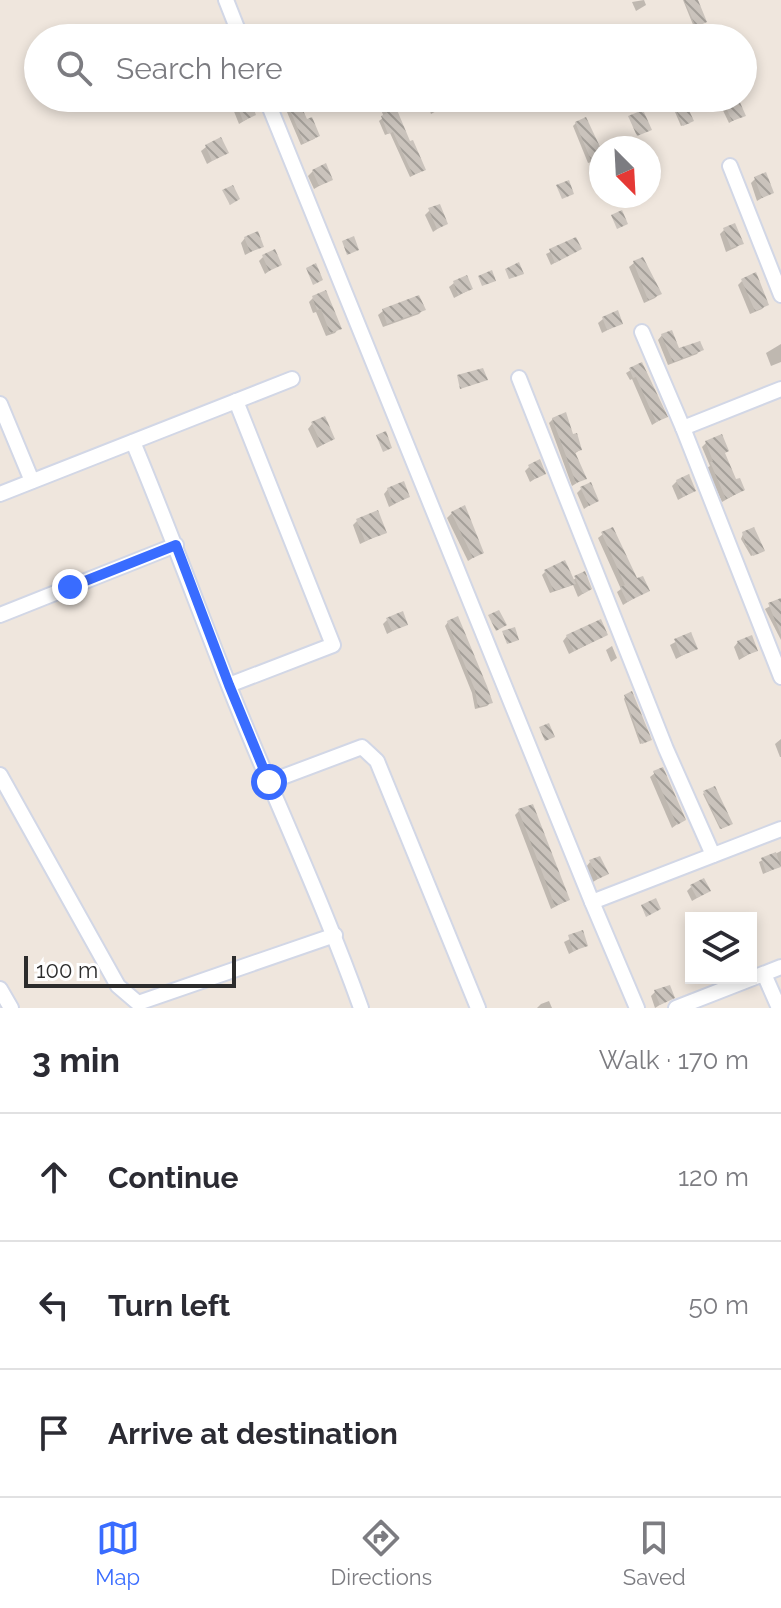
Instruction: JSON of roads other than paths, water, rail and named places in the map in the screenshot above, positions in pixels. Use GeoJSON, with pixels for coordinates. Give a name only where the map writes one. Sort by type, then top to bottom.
{"type":"FeatureCollection","features":[{"type":"Feature","properties":{"kind":"street"},"geometry":{"type":"LineString","coordinates":[[226,0],[235,24]]}},
{"type":"Feature","properties":{"kind":"street"},"geometry":{"type":"LineString","coordinates":[[272,112],[637,1008]]}},
{"type":"Feature","properties":{"kind":"street"},"geometry":{"type":"LineString","coordinates":[[730,166],[781,295]]}},
{"type":"Feature","properties":{"kind":"street"},"geometry":{"type":"LineString","coordinates":[[642,332],[781,677]]}},
{"type":"Feature","properties":{"kind":"street"},"geometry":{"type":"LineString","coordinates":[[519,378],[666,749],[713,855]]}},
{"type":"Feature","properties":{"kind":"street"},"geometry":{"type":"LineString","coordinates":[[0,494],[292,379]]}},
{"type":"Feature","properties":{"kind":"street"},"geometry":{"type":"LineString","coordinates":[[683,428],[781,389]]}},
{"type":"Feature","properties":{"kind":"street"},"geometry":{"type":"LineString","coordinates":[[229,685],[333,645],[236,401]]}},
{"type":"Feature","properties":{"kind":"street"},"geometry":{"type":"LineString","coordinates":[[0,404],[32,481]]}},
{"type":"Feature","properties":{"kind":"street"},"geometry":{"type":"LineString","coordinates":[[133,442],[229,685],[335,935],[361,1008]]}},
{"type":"Feature","properties":{"kind":"street"},"geometry":{"type":"LineString","coordinates":[[0,615],[176,545]]}},
{"type":"Feature","properties":{"kind":"street"},"geometry":{"type":"LineString","coordinates":[[269,782],[362,747],[377,761],[478,1008]]}},
{"type":"Feature","properties":{"kind":"street"},"geometry":{"type":"LineString","coordinates":[[0,775],[118,986],[138,1003],[335,935]]}},
{"type":"Feature","properties":{"kind":"street"},"geometry":{"type":"LineString","coordinates":[[592,902],[781,829]]}},
{"type":"Feature","properties":{"kind":"street"},"geometry":{"type":"LineString","coordinates":[[676,1008],[781,967]]}},
{"type":"Feature","properties":{"kind":"street"},"geometry":{"type":"LineString","coordinates":[[764,974],[779,1008]]}},
{"type":"Feature","properties":{"kind":"street"},"geometry":{"type":"LineString","coordinates":[[0,989],[11,1008]]}}]}
